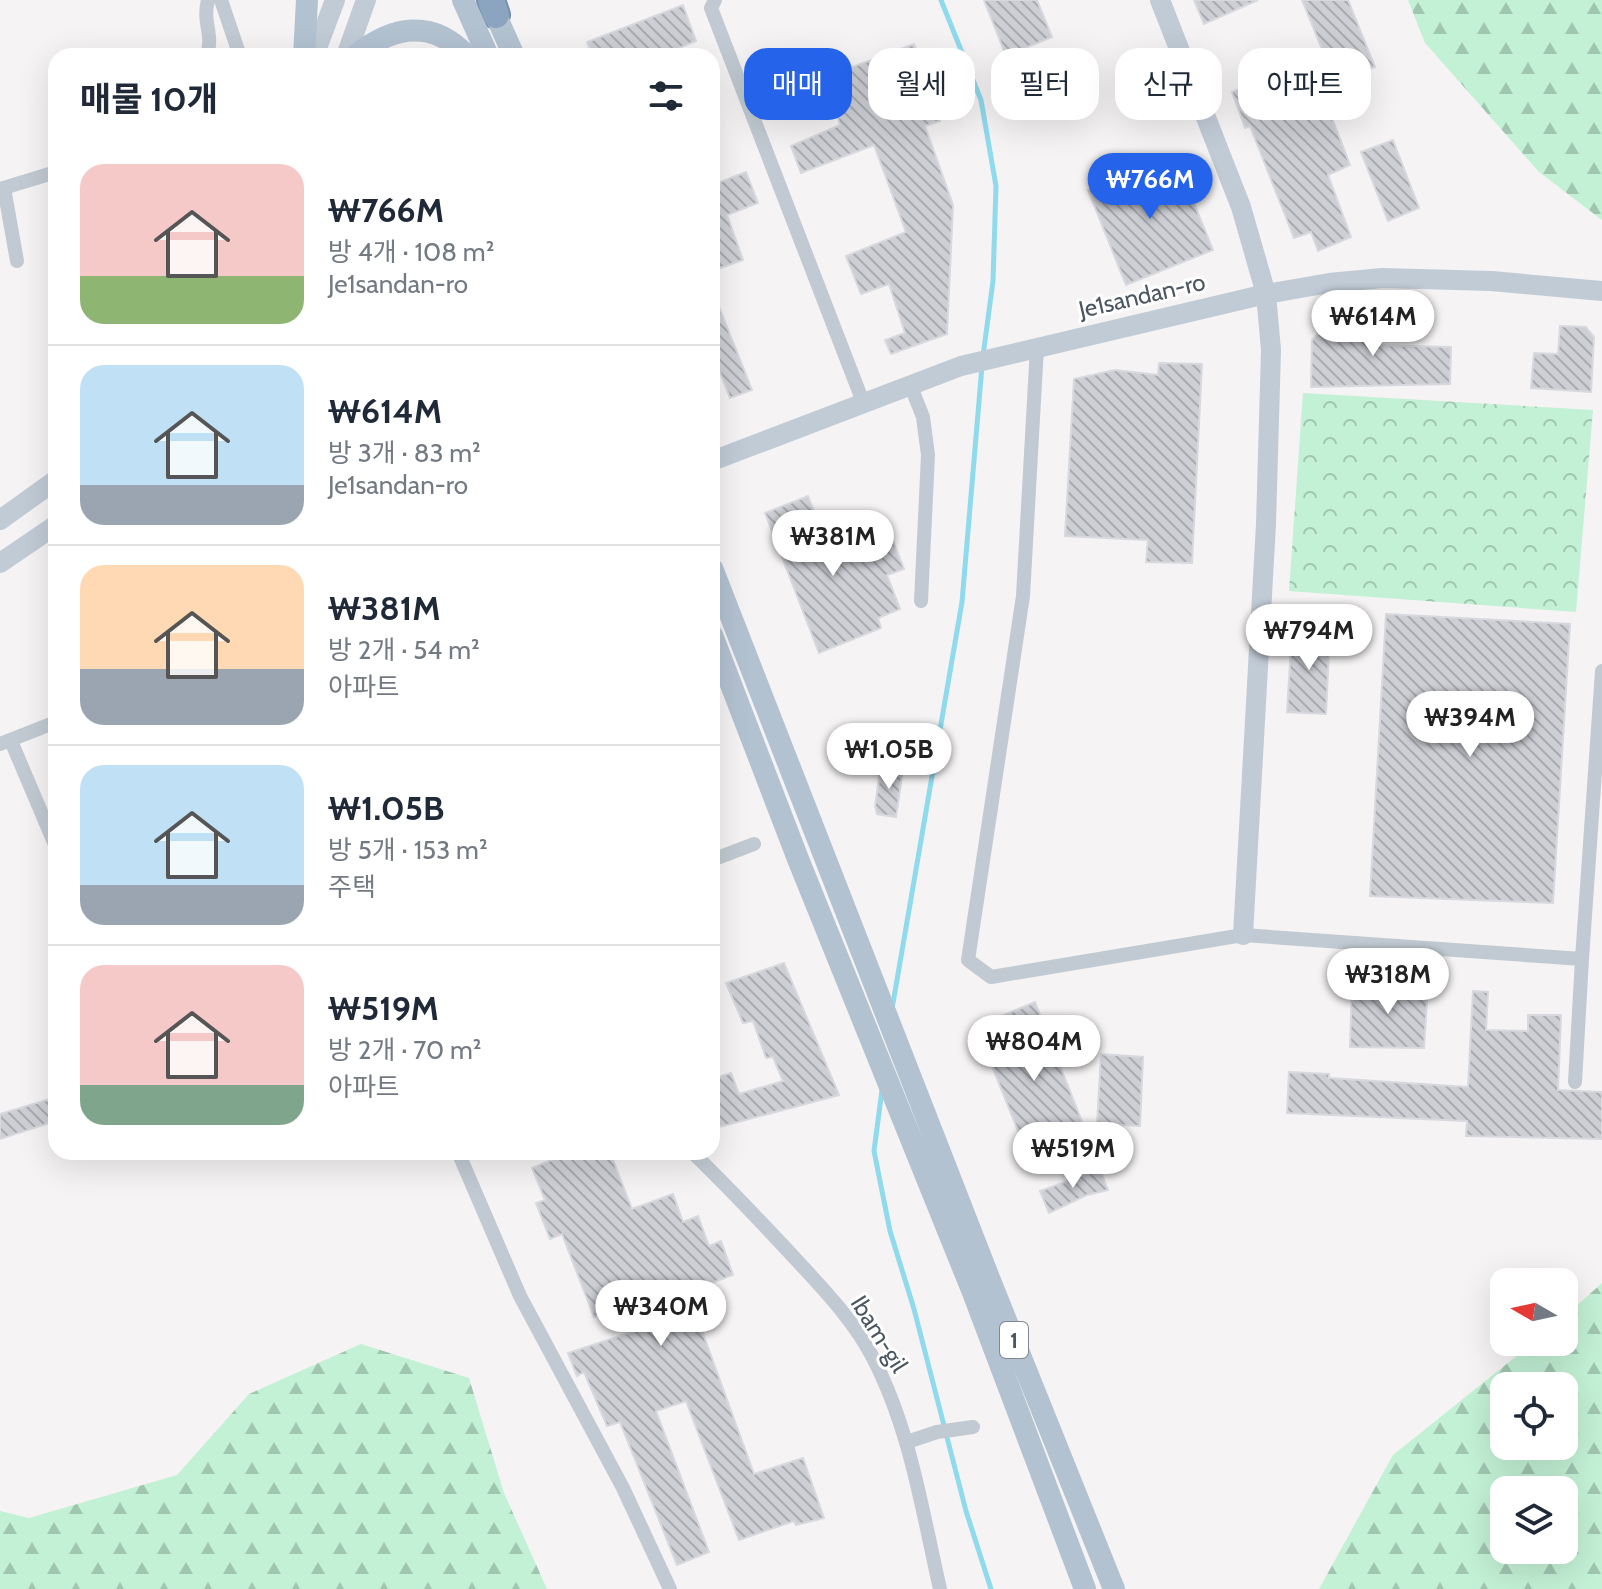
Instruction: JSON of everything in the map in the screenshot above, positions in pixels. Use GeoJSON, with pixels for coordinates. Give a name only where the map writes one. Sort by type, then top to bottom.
{"type":"FeatureCollection","features":[{"type":"Feature","properties":{"kind":"main road"},"geometry":{"type":"LineString","coordinates":[[304,48],[307,0]]}},
{"type":"Feature","properties":{"kind":"main road"},"geometry":{"type":"LineString","coordinates":[[463,0],[484,48]]}},
{"type":"Feature","properties":{"kind":"main road"},"geometry":{"type":"LineString","coordinates":[[492,5],[511,48]]}},
{"type":"Feature","properties":{"kind":"main road"},"geometry":{"type":"LineString","coordinates":[[364,48],[374,40],[401,31],[431,31],[460,48]]}},
{"type":"Feature","properties":{"kind":"main road","name":"1"},"geometry":{"type":"LineString","coordinates":[[720,589],[1114,1589]]}},
{"type":"Feature","properties":{"kind":"main road","name":"1"},"geometry":{"type":"LineString","coordinates":[[720,655],[974,1295],[1085,1589]]}},
{"type":"Feature","properties":{"kind":"street"},"geometry":{"type":"LineString","coordinates":[[208,0],[204,17],[212,41],[210,48]]}},
{"type":"Feature","properties":{"kind":"street"},"geometry":{"type":"LineString","coordinates":[[221,0],[237,48]]}},
{"type":"Feature","properties":{"kind":"street"},"geometry":{"type":"LineString","coordinates":[[317,48],[335,0]]}},
{"type":"Feature","properties":{"kind":"street"},"geometry":{"type":"LineString","coordinates":[[349,48],[366,0]]}},
{"type":"Feature","properties":{"kind":"street"},"geometry":{"type":"LineString","coordinates":[[715,0],[711,8],[863,402]]}},
{"type":"Feature","properties":{"kind":"street"},"geometry":{"type":"LineString","coordinates":[[1160,0],[1241,207],[1266,294],[1271,350],[1266,524],[1243,935]]}},
{"type":"Feature","properties":{"kind":"street"},"geometry":{"type":"LineString","coordinates":[[17,261],[2,188],[48,174]]}},
{"type":"Feature","properties":{"kind":"street","name":"Je1sandan-ro"},"geometry":{"type":"LineString","coordinates":[[720,458],[961,366],[1266,294],[1382,278],[1491,281],[1602,291]]}},
{"type":"Feature","properties":{"kind":"street"},"geometry":{"type":"LineString","coordinates":[[1037,347],[1023,596],[968,960],[991,977],[1243,935],[1582,959]]}},
{"type":"Feature","properties":{"kind":"street"},"geometry":{"type":"LineString","coordinates":[[910,384],[923,417],[928,455],[921,601]]}},
{"type":"Feature","properties":{"kind":"street"},"geometry":{"type":"LineString","coordinates":[[0,520],[48,486]]}},
{"type":"Feature","properties":{"kind":"street"},"geometry":{"type":"LineString","coordinates":[[0,563],[48,530]]}},
{"type":"Feature","properties":{"kind":"street"},"geometry":{"type":"LineString","coordinates":[[1575,1082],[1602,671]]}},
{"type":"Feature","properties":{"kind":"street"},"geometry":{"type":"LineString","coordinates":[[48,725],[6,742],[48,830]]}},
{"type":"Feature","properties":{"kind":"street"},"geometry":{"type":"LineString","coordinates":[[720,857],[754,844]]}},
{"type":"Feature","properties":{"kind":"street"},"geometry":{"type":"LineString","coordinates":[[461,1160],[520,1296],[623,1488],[670,1589]]}},
{"type":"Feature","properties":{"kind":"street","name":"Ibam-gil"},"geometry":{"type":"LineString","coordinates":[[700,1160],[779,1241],[849,1323],[871,1354],[907,1442],[940,1589]]}},
{"type":"Feature","properties":{"kind":"street"},"geometry":{"type":"LineString","coordinates":[[907,1442],[944,1430],[973,1427]]}},
{"type":"Feature","properties":{"kind":"green space"},"geometry":{"type":"Polygon","coordinates":[[[1408,0],[1602,0],[1602,220],[1539,172],[1425,43],[1408,0]]]}},
{"type":"Feature","properties":{"kind":"green space"},"geometry":{"type":"Polygon","coordinates":[[[1303,393],[1593,410],[1576,612],[1289,591],[1303,393]]]}},
{"type":"Feature","properties":{"kind":"green space"},"geometry":{"type":"Polygon","coordinates":[[[1602,1283],[1602,1589],[1319,1589],[1393,1455],[1490,1377],[1490,1460],[1578,1460],[1578,1372],[1497,1372],[1517,1356],[1578,1356],[1578,1304],[1602,1283]]]}},
{"type":"Feature","properties":{"kind":"green space"},"geometry":{"type":"Polygon","coordinates":[[[361,1344],[469,1378],[504,1493],[547,1589],[0,1589],[0,1511],[29,1518],[177,1475],[249,1394],[361,1344]]]}},
{"type":"Feature","properties":{"kind":"building"},"geometry":{"type":"Polygon","coordinates":[[[984,0],[1037,0],[1052,37],[1025,48],[1003,48],[984,0]]]}},
{"type":"Feature","properties":{"kind":"building"},"geometry":{"type":"Polygon","coordinates":[[[1194,0],[1258,0],[1204,24],[1194,0]]]}},
{"type":"Feature","properties":{"kind":"building"},"geometry":{"type":"Polygon","coordinates":[[[1302,0],[1348,0],[1367,48],[1322,48],[1302,0]]]}},
{"type":"Feature","properties":{"kind":"building"},"geometry":{"type":"Polygon","coordinates":[[[683,5],[696,41],[679,48],[589,48],[587,42],[683,5]]]}},
{"type":"Feature","properties":{"kind":"building"},"geometry":{"type":"Polygon","coordinates":[[[868,61],[868,120],[940,120],[925,126],[953,205],[947,334],[891,354],[885,340],[905,333],[889,284],[861,294],[846,256],[906,232],[874,145],[801,173],[791,146],[840,125],[838,120],[852,120],[852,67],[868,61]]]}},
{"type":"Feature","properties":{"kind":"building"},"geometry":{"type":"Polygon","coordinates":[[[1238,90],[1238,109],[1232,92],[1238,90]]]}},
{"type":"Feature","properties":{"kind":"building"},"geometry":{"type":"Polygon","coordinates":[[[1242,120],[1333,120],[1350,165],[1328,175],[1351,237],[1318,251],[1311,232],[1294,238],[1250,126],[1245,128],[1242,120]]]}},
{"type":"Feature","properties":{"kind":"building"},"geometry":{"type":"Polygon","coordinates":[[[1393,140],[1419,208],[1388,221],[1361,152],[1393,140]]]}},
{"type":"Feature","properties":{"kind":"building"},"geometry":{"type":"Polygon","coordinates":[[[1177,161],[1213,250],[1126,285],[1088,190],[1153,164],[1155,169],[1177,161]]]}},
{"type":"Feature","properties":{"kind":"building"},"geometry":{"type":"Polygon","coordinates":[[[746,172],[758,203],[727,215],[743,260],[720,268],[720,182],[746,172]]]}},
{"type":"Feature","properties":{"kind":"building"},"geometry":{"type":"Polygon","coordinates":[[[720,309],[752,390],[730,398],[720,372],[720,309]]]}},
{"type":"Feature","properties":{"kind":"building"},"geometry":{"type":"Polygon","coordinates":[[[1374,310],[1374,345],[1451,347],[1450,384],[1311,387],[1312,340],[1334,318],[1374,310]]]}},
{"type":"Feature","properties":{"kind":"building"},"geometry":{"type":"Polygon","coordinates":[[[1560,326],[1586,327],[1594,337],[1591,392],[1531,388],[1534,353],[1558,354],[1560,326]]]}},
{"type":"Feature","properties":{"kind":"building"},"geometry":{"type":"Polygon","coordinates":[[[1159,363],[1202,364],[1192,563],[1146,562],[1148,540],[1065,536],[1074,379],[1115,370],[1158,375],[1159,363]]]}},
{"type":"Feature","properties":{"kind":"building"},"geometry":{"type":"Polygon","coordinates":[[[808,496],[835,564],[893,541],[904,569],[887,575],[900,609],[878,618],[881,628],[819,653],[765,513],[808,496]]]}},
{"type":"Feature","properties":{"kind":"building"},"geometry":{"type":"Polygon","coordinates":[[[1386,614],[1570,624],[1553,903],[1370,896],[1386,614]]]}},
{"type":"Feature","properties":{"kind":"building"},"geometry":{"type":"Polygon","coordinates":[[[1292,630],[1330,631],[1326,714],[1287,712],[1292,630]]]}},
{"type":"Feature","properties":{"kind":"building"},"geometry":{"type":"Polygon","coordinates":[[[881,765],[903,769],[896,817],[877,814],[875,806],[881,765]]]}},
{"type":"Feature","properties":{"kind":"building"},"geometry":{"type":"Polygon","coordinates":[[[784,963],[839,1095],[720,1127],[720,1076],[731,1073],[739,1094],[783,1081],[773,1057],[766,1058],[753,1021],[743,1023],[726,983],[784,963]]]}},
{"type":"Feature","properties":{"kind":"building"},"geometry":{"type":"Polygon","coordinates":[[[1352,983],[1428,985],[1424,1048],[1350,1047],[1352,983]]]}},
{"type":"Feature","properties":{"kind":"building"},"geometry":{"type":"Polygon","coordinates":[[[1473,991],[1488,992],[1486,1030],[1528,1031],[1528,1015],[1561,1015],[1558,1090],[1602,1092],[1602,1139],[1466,1136],[1467,1121],[1287,1113],[1289,1072],[1329,1074],[1329,1078],[1468,1087],[1473,991]]]}},
{"type":"Feature","properties":{"kind":"building"},"geometry":{"type":"Polygon","coordinates":[[[1035,1002],[1088,1137],[1030,1161],[984,1046],[996,1041],[987,1022],[1035,1002]]]}},
{"type":"Feature","properties":{"kind":"building"},"geometry":{"type":"Polygon","coordinates":[[[1101,1054],[1143,1057],[1140,1126],[1097,1124],[1101,1054]]]}},
{"type":"Feature","properties":{"kind":"building"},"geometry":{"type":"Polygon","coordinates":[[[48,1100],[48,1124],[0,1139],[0,1114],[48,1100]]]}},
{"type":"Feature","properties":{"kind":"building"},"geometry":{"type":"Polygon","coordinates":[[[551,1160],[613,1160],[632,1209],[673,1194],[683,1222],[698,1216],[709,1246],[721,1241],[733,1275],[688,1292],[754,1474],[803,1458],[824,1518],[796,1525],[794,1521],[739,1540],[686,1401],[656,1411],[709,1552],[677,1565],[620,1422],[607,1426],[584,1372],[577,1376],[568,1353],[683,1315],[674,1289],[594,1317],[562,1234],[550,1239],[536,1203],[545,1200],[532,1168],[551,1160]]]}},
{"type":"Feature","properties":{"kind":"building"},"geometry":{"type":"Polygon","coordinates":[[[1100,1169],[1108,1190],[1087,1195],[1049,1213],[1040,1191],[1100,1169]]]}},
{"type":"Feature","properties":{"kind":"waterway"},"geometry":{"type":"LineString","coordinates":[[941,0],[981,100],[996,186],[993,281],[983,356]]}},
{"type":"Feature","properties":{"kind":"waterway"},"geometry":{"type":"LineString","coordinates":[[892,1009],[962,602],[982,366]]}},
{"type":"Feature","properties":{"kind":"waterway"},"geometry":{"type":"LineString","coordinates":[[882,1090],[874,1151],[890,1231],[914,1309],[966,1511],[991,1589]]}}]}
